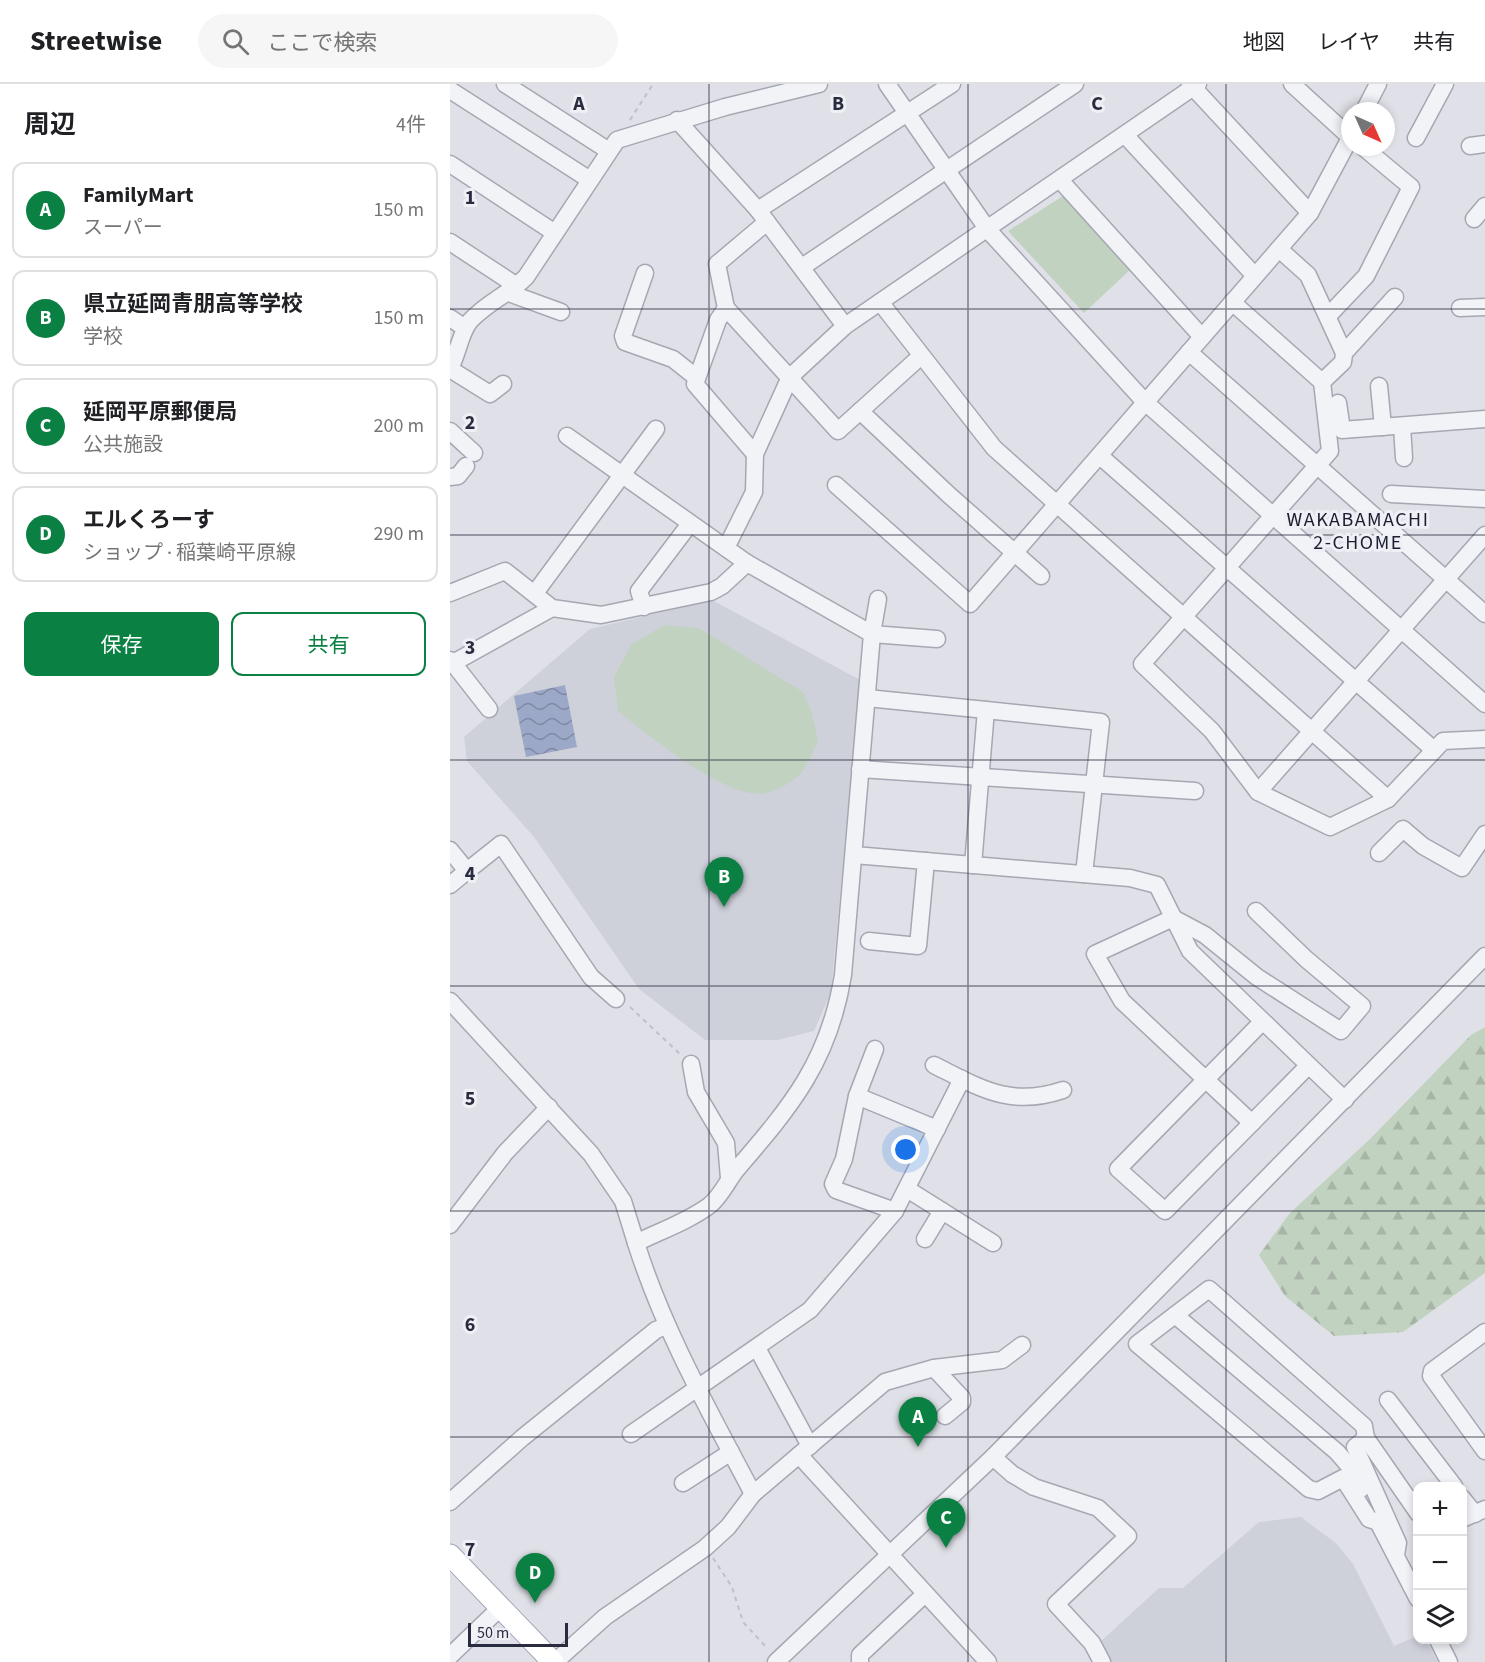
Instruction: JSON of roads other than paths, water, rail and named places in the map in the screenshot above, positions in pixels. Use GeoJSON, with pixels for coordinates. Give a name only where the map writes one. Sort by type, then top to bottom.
{"type":"FeatureCollection","features":[{"type":"Feature","properties":{"kind":"main road"},"geometry":{"type":"LineString","coordinates":[[450,1555],[554,1662]]}},
{"type":"Feature","properties":{"kind":"street"},"geometry":{"type":"LineString","coordinates":[[506,84],[613,146]]}},
{"type":"Feature","properties":{"kind":"street"},"geometry":{"type":"LineString","coordinates":[[503,384],[490,394],[450,369],[458,354],[465,328],[487,306],[513,289],[555,233],[613,146],[677,120],[819,84]]}},
{"type":"Feature","properties":{"kind":"street"},"geometry":{"type":"LineString","coordinates":[[887,84],[988,230],[1145,402],[1485,704]]}},
{"type":"Feature","properties":{"kind":"street"},"geometry":{"type":"LineString","coordinates":[[921,356],[838,431],[726,308],[717,264],[762,216],[952,84]]}},
{"type":"Feature","properties":{"kind":"street"},"geometry":{"type":"LineString","coordinates":[[802,267],[1075,84]]}},
{"type":"Feature","properties":{"kind":"street"},"geometry":{"type":"LineString","coordinates":[[1292,84],[1341,129]]}},
{"type":"Feature","properties":{"kind":"street"},"geometry":{"type":"LineString","coordinates":[[1369,102],[1378,84]]}},
{"type":"Feature","properties":{"kind":"street"},"geometry":{"type":"LineString","coordinates":[[1416,138],[1445,84]]}},
{"type":"Feature","properties":{"kind":"street"},"geometry":{"type":"LineString","coordinates":[[726,549],[754,492],[755,454],[790,377],[845,326],[988,230],[1194,85],[1310,213]]}},
{"type":"Feature","properties":{"kind":"street"},"geometry":{"type":"LineString","coordinates":[[450,90],[590,180]]}},
{"type":"Feature","properties":{"kind":"street"},"geometry":{"type":"LineString","coordinates":[[677,120],[762,216],[845,326]]}},
{"type":"Feature","properties":{"kind":"street"},"geometry":{"type":"LineString","coordinates":[[1125,135],[1255,276]]}},
{"type":"Feature","properties":{"kind":"street"},"geometry":{"type":"LineString","coordinates":[[836,485],[970,604],[1310,213],[1341,154]]}},
{"type":"Feature","properties":{"kind":"street"},"geometry":{"type":"LineString","coordinates":[[1328,316],[1366,276],[1411,187],[1374,156]]}},
{"type":"Feature","properties":{"kind":"street"},"geometry":{"type":"LineString","coordinates":[[450,164],[555,233]]}},
{"type":"Feature","properties":{"kind":"street"},"geometry":{"type":"LineString","coordinates":[[1060,180],[1202,337]]}},
{"type":"Feature","properties":{"kind":"street"},"geometry":{"type":"LineString","coordinates":[[1474,219],[1485,206]]}},
{"type":"Feature","properties":{"kind":"street"},"geometry":{"type":"LineString","coordinates":[[450,242],[513,289],[561,312]]}},
{"type":"Feature","properties":{"kind":"street"},"geometry":{"type":"LineString","coordinates":[[1280,249],[1308,275],[1344,352],[1343,362],[1323,382]]}},
{"type":"Feature","properties":{"kind":"street"},"geometry":{"type":"LineString","coordinates":[[645,273],[623,336],[625,342],[673,359],[696,378]]}},
{"type":"Feature","properties":{"kind":"street"},"geometry":{"type":"LineString","coordinates":[[1344,352],[1395,297]]}},
{"type":"Feature","properties":{"kind":"street"},"geometry":{"type":"LineString","coordinates":[[880,302],[994,448],[1388,799]]}},
{"type":"Feature","properties":{"kind":"street"},"geometry":{"type":"LineString","coordinates":[[1232,302],[1323,382],[1330,450],[1142,664],[1212,731],[1258,792],[1330,827],[1388,799],[1443,741],[1485,739]]}},
{"type":"Feature","properties":{"kind":"street"},"geometry":{"type":"LineString","coordinates":[[1460,308],[1485,307]]}},
{"type":"Feature","properties":{"kind":"street"},"geometry":{"type":"LineString","coordinates":[[726,308],[718,320],[695,384],[755,454]]}},
{"type":"Feature","properties":{"kind":"street"},"geometry":{"type":"LineString","coordinates":[[450,318],[465,328]]}},
{"type":"Feature","properties":{"kind":"street"},"geometry":{"type":"LineString","coordinates":[[1189,352],[1446,579],[1482,606]]}},
{"type":"Feature","properties":{"kind":"street"},"geometry":{"type":"LineString","coordinates":[[1379,386],[1383,427]]}},
{"type":"Feature","properties":{"kind":"street"},"geometry":{"type":"LineString","coordinates":[[1338,403],[1342,430],[1485,419]]}},
{"type":"Feature","properties":{"kind":"street"},"geometry":{"type":"LineString","coordinates":[[860,411],[1041,576]]}},
{"type":"Feature","properties":{"kind":"street"},"geometry":{"type":"LineString","coordinates":[[1402,426],[1404,458]]}},
{"type":"Feature","properties":{"kind":"street"},"geometry":{"type":"LineString","coordinates":[[535,593],[656,429]]}},
{"type":"Feature","properties":{"kind":"street"},"geometry":{"type":"LineString","coordinates":[[450,431],[470,460],[458,476],[450,477]]}},
{"type":"Feature","properties":{"kind":"street"},"geometry":{"type":"LineString","coordinates":[[567,436],[689,525],[747,563],[872,634],[937,639]]}},
{"type":"Feature","properties":{"kind":"street"},"geometry":{"type":"LineString","coordinates":[[1100,456],[1434,750]]}},
{"type":"Feature","properties":{"kind":"street"},"geometry":{"type":"LineString","coordinates":[[1391,494],[1485,499]]}},
{"type":"Feature","properties":{"kind":"street"},"geometry":{"type":"LineString","coordinates":[[644,607],[639,591],[689,525]]}},
{"type":"Feature","properties":{"kind":"street"},"geometry":{"type":"LineString","coordinates":[[1258,792],[1485,535]]}},
{"type":"Feature","properties":{"kind":"street"},"geometry":{"type":"LineString","coordinates":[[450,593],[505,572],[552,608],[601,615],[711,592],[722,586],[747,563]]}},
{"type":"Feature","properties":{"kind":"street"},"geometry":{"type":"LineString","coordinates":[[636,1243],[707,1207],[798,1096],[828,1039],[837,1012],[843,975],[872,634],[878,599]]}},
{"type":"Feature","properties":{"kind":"street"},"geometry":{"type":"LineString","coordinates":[[489,709],[451,662],[552,608]]}},
{"type":"Feature","properties":{"kind":"street"},"geometry":{"type":"LineString","coordinates":[[867,698],[1101,722],[1084,874]]}},
{"type":"Feature","properties":{"kind":"street"},"geometry":{"type":"LineString","coordinates":[[973,865],[986,710]]}},
{"type":"Feature","properties":{"kind":"street"},"geometry":{"type":"LineString","coordinates":[[860,769],[1195,791]]}},
{"type":"Feature","properties":{"kind":"street"},"geometry":{"type":"LineString","coordinates":[[1379,853],[1403,830],[1423,846],[1462,868],[1485,834]]}},
{"type":"Feature","properties":{"kind":"street"},"geometry":{"type":"LineString","coordinates":[[450,885],[501,844],[591,977],[616,999]]}},
{"type":"Feature","properties":{"kind":"street"},"geometry":{"type":"LineString","coordinates":[[450,850],[467,871]]}},
{"type":"Feature","properties":{"kind":"street"},"geometry":{"type":"LineString","coordinates":[[854,855],[1130,878],[1157,885],[1190,951],[1345,1101]]}},
{"type":"Feature","properties":{"kind":"street"},"geometry":{"type":"LineString","coordinates":[[869,941],[918,946],[926,861]]}},
{"type":"Feature","properties":{"kind":"street"},"geometry":{"type":"LineString","coordinates":[[1173,918],[1205,936],[1257,977],[1341,1031],[1362,1006],[1305,959],[1256,911]]}},
{"type":"Feature","properties":{"kind":"street"},"geometry":{"type":"LineString","coordinates":[[1173,918],[1095,954],[1122,1001],[1252,1123]]}},
{"type":"Feature","properties":{"kind":"street"},"geometry":{"type":"LineString","coordinates":[[777,1661],[993,1457],[1485,956]]}},
{"type":"Feature","properties":{"kind":"street"},"geometry":{"type":"LineString","coordinates":[[450,1001],[591,1154],[618,1191],[650,1288],[666,1326],[753,1494]]}},
{"type":"Feature","properties":{"kind":"street"},"geometry":{"type":"LineString","coordinates":[[1262,1022],[1118,1169],[1165,1211],[1308,1065]]}},
{"type":"Feature","properties":{"kind":"street"},"geometry":{"type":"LineString","coordinates":[[875,1049],[857,1096],[844,1159],[833,1184],[836,1190],[895,1211]]}},
{"type":"Feature","properties":{"kind":"street"},"geometry":{"type":"LineString","coordinates":[[691,1064],[696,1092],[726,1143],[729,1178]]}},
{"type":"Feature","properties":{"kind":"street"},"geometry":{"type":"LineString","coordinates":[[934,1065],[1009,1098],[1046,1096],[1063,1090]]}},
{"type":"Feature","properties":{"kind":"street"},"geometry":{"type":"LineString","coordinates":[[631,1434],[810,1310],[895,1211],[962,1079]]}},
{"type":"Feature","properties":{"kind":"street"},"geometry":{"type":"LineString","coordinates":[[857,1096],[937,1129]]}},
{"type":"Feature","properties":{"kind":"street"},"geometry":{"type":"LineString","coordinates":[[450,1225],[505,1154],[549,1107]]}},
{"type":"Feature","properties":{"kind":"street"},"geometry":{"type":"LineString","coordinates":[[907,1189],[993,1243]]}},
{"type":"Feature","properties":{"kind":"street"},"geometry":{"type":"LineString","coordinates":[[925,1239],[942,1211]]}},
{"type":"Feature","properties":{"kind":"street"},"geometry":{"type":"LineString","coordinates":[[1137,1344],[1209,1289],[1364,1426],[1366,1438],[1413,1506]]}},
{"type":"Feature","properties":{"kind":"street"},"geometry":{"type":"LineString","coordinates":[[1137,1344],[1142,1331],[1158,1315],[1155,1293]]}},
{"type":"Feature","properties":{"kind":"street"},"geometry":{"type":"LineString","coordinates":[[1175,1315],[1337,1452],[1350,1467],[1414,1590]]}},
{"type":"Feature","properties":{"kind":"street"},"geometry":{"type":"LineString","coordinates":[[450,1502],[522,1438],[656,1330],[666,1326]]}},
{"type":"Feature","properties":{"kind":"street"},"geometry":{"type":"LineString","coordinates":[[1482,1442],[1431,1376],[1432,1371],[1485,1332]]}},
{"type":"Feature","properties":{"kind":"street"},"geometry":{"type":"LineString","coordinates":[[1137,1344],[1309,1489],[1318,1491],[1343,1478],[1369,1519],[1378,1522]]}},
{"type":"Feature","properties":{"kind":"street"},"geometry":{"type":"LineString","coordinates":[[554,1662],[614,1610],[705,1548],[728,1527],[753,1494],[885,1382],[934,1368],[1002,1360],[1022,1345]]}},
{"type":"Feature","properties":{"kind":"street"},"geometry":{"type":"LineString","coordinates":[[757,1348],[805,1451],[889,1556],[988,1662]]}},
{"type":"Feature","properties":{"kind":"street"},"geometry":{"type":"LineString","coordinates":[[934,1368],[962,1398],[962,1402],[945,1416]]}},
{"type":"Feature","properties":{"kind":"street"},"geometry":{"type":"LineString","coordinates":[[1388,1400],[1451,1482]]}},
{"type":"Feature","properties":{"kind":"street"},"geometry":{"type":"LineString","coordinates":[[1366,1438],[1355,1447],[1398,1542],[1396,1555]]}},
{"type":"Feature","properties":{"kind":"street"},"geometry":{"type":"LineString","coordinates":[[682,1483],[731,1452]]}},
{"type":"Feature","properties":{"kind":"street"},"geometry":{"type":"LineString","coordinates":[[993,1457],[1012,1474],[1034,1486],[1098,1508],[1128,1536],[1056,1604],[1092,1643],[1102,1662]]}},
{"type":"Feature","properties":{"kind":"street"},"geometry":{"type":"LineString","coordinates":[[860,1662],[860,1655],[925,1594]]}},
{"type":"Feature","properties":{"kind":"street"},"geometry":{"type":"LineString","coordinates":[[450,1656],[501,1607]]}},
{"type":"Feature","properties":{"kind":"street"},"geometry":{"type":"LineString","coordinates":[[1440,1644],[1449,1662]]}},
{"type":"Feature","properties":{"kind":"water"},"geometry":{"type":"Polygon","coordinates":[[[565,685],[577,747],[526,757],[514,696],[565,685]]]}},
{"type":"Feature","properties":{"kind":"place","name":"県立延岡青朋高等学校"},"geometry":{"type":"Point","coordinates":[724,907]}},
{"type":"Feature","properties":{"kind":"place","name":"FamilyMart"},"geometry":{"type":"Point","coordinates":[918,1447]}},
{"type":"Feature","properties":{"kind":"place","name":"延岡平原郵便局"},"geometry":{"type":"Point","coordinates":[946,1548]}},
{"type":"Feature","properties":{"kind":"place","name":"エルくろーす"},"geometry":{"type":"Point","coordinates":[535,1603]}},
{"type":"Feature","properties":{"kind":"district","name":"WAKABAMACHI 2-CHOME"},"geometry":{"type":"Point","coordinates":[1358,532]}}]}
